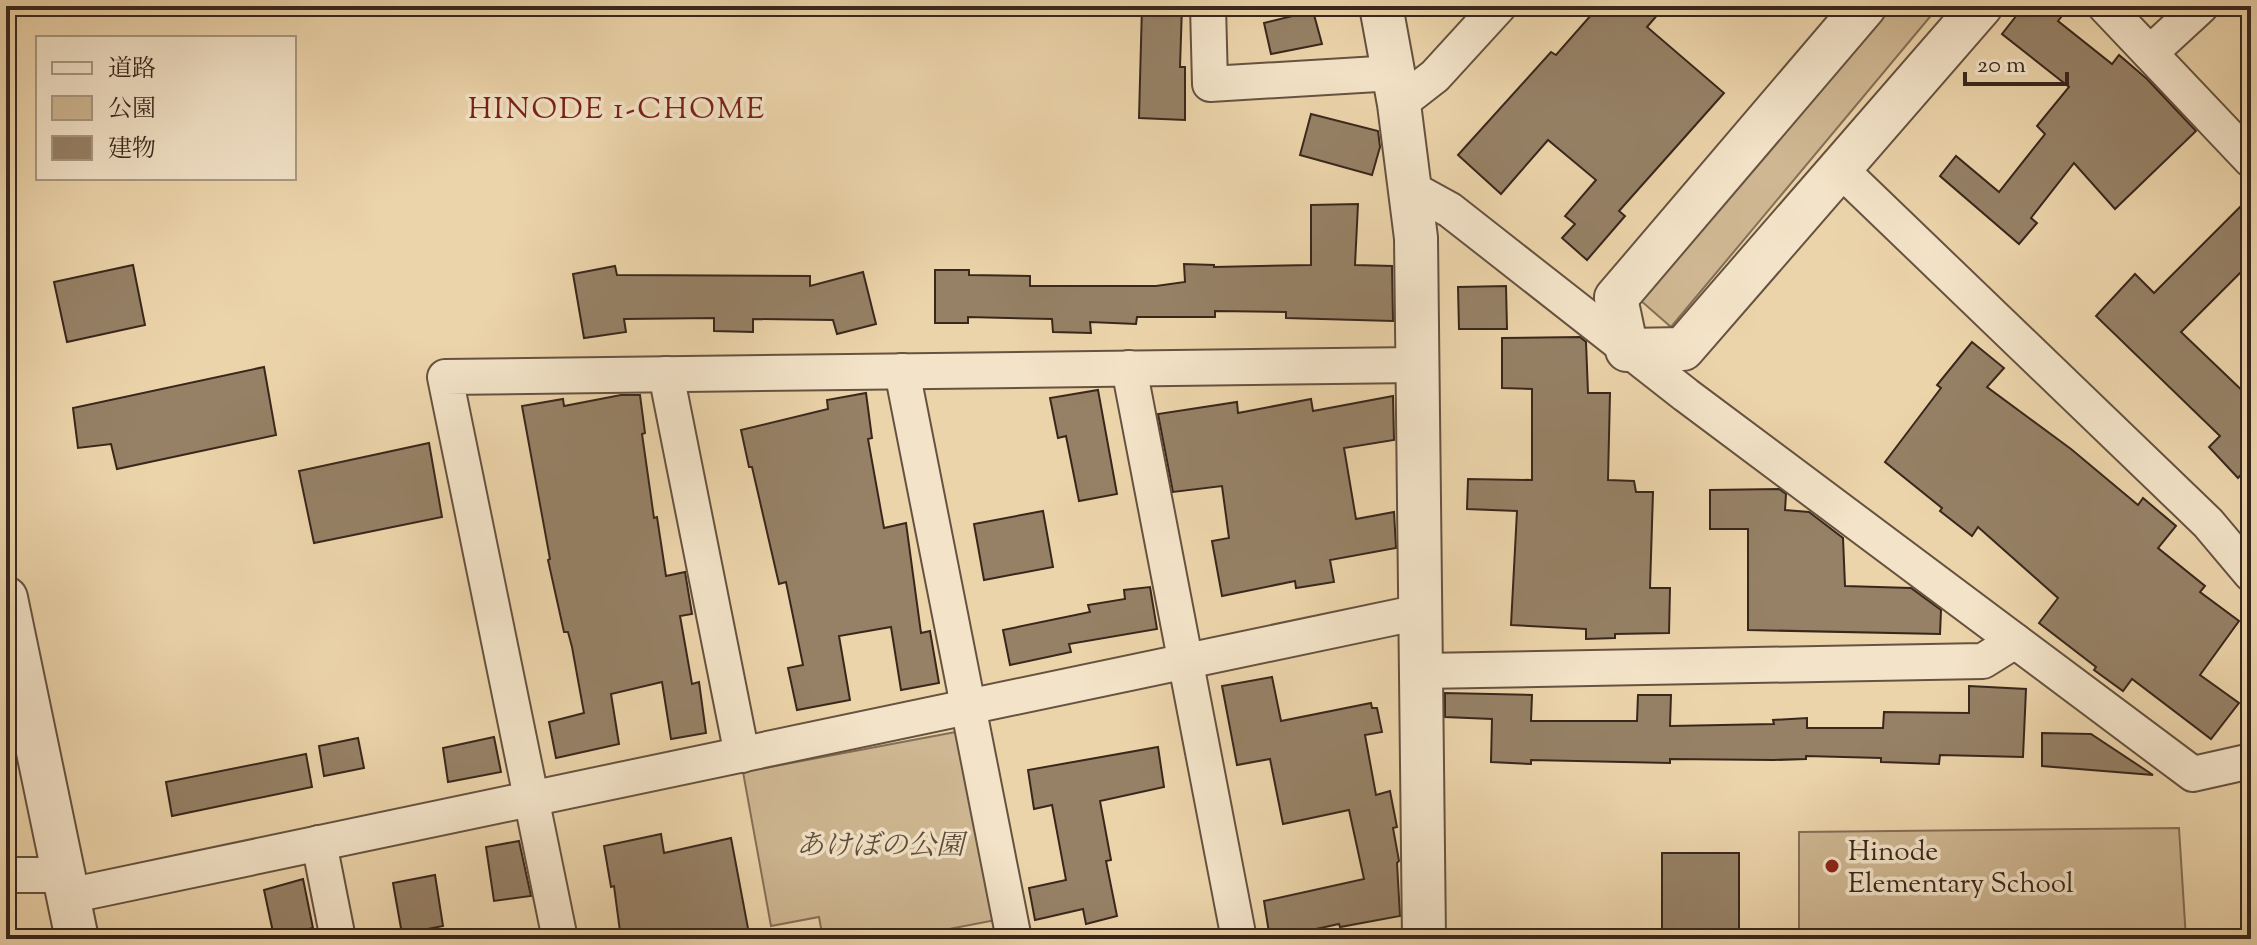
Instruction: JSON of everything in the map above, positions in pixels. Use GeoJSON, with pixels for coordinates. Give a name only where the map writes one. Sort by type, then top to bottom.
{"type":"FeatureCollection","features":[{"type":"Feature","properties":{"kind":"street"},"geometry":{"type":"LineString","coordinates":[[1208,6],[1210,84],[1396,88],[1435,76],[1499,6]]}},
{"type":"Feature","properties":{"kind":"street"},"geometry":{"type":"LineString","coordinates":[[1381,6],[1396,88],[1416,238],[1424,939]]}},
{"type":"Feature","properties":{"kind":"street"},"geometry":{"type":"LineString","coordinates":[[1627,350],[1616,298],[1865,6]]}},
{"type":"Feature","properties":{"kind":"street"},"geometry":{"type":"LineString","coordinates":[[1627,350],[1683,349],[1981,6]]}},
{"type":"Feature","properties":{"kind":"street"},"geometry":{"type":"LineString","coordinates":[[2105,6],[2251,160]]}},
{"type":"Feature","properties":{"kind":"street"},"geometry":{"type":"LineString","coordinates":[[2150,53],[2201,6]]}},
{"type":"Feature","properties":{"kind":"street"},"geometry":{"type":"LineString","coordinates":[[1840,169],[2208,523],[2251,574]]}},
{"type":"Feature","properties":{"kind":"street"},"geometry":{"type":"LineString","coordinates":[[1410,188],[1450,210],[1627,350],[2193,774],[2251,761]]}},
{"type":"Feature","properties":{"kind":"street"},"geometry":{"type":"LineString","coordinates":[[560,939],[445,377],[1417,365]]}},
{"type":"Feature","properties":{"kind":"street"},"geometry":{"type":"LineString","coordinates":[[1129,368],[1239,939]]}},
{"type":"Feature","properties":{"kind":"street"},"geometry":{"type":"LineString","coordinates":[[902,371],[1014,939]]}},
{"type":"Feature","properties":{"kind":"street"},"geometry":{"type":"LineString","coordinates":[[666,374],[742,755]]}},
{"type":"Feature","properties":{"kind":"street"},"geometry":{"type":"LineString","coordinates":[[7,611],[77,939]]}},
{"type":"Feature","properties":{"kind":"street"},"geometry":{"type":"LineString","coordinates":[[6,875],[65,885],[319,843],[1420,612]]}},
{"type":"Feature","properties":{"kind":"street"},"geometry":{"type":"LineString","coordinates":[[1421,671],[1983,661],[2015,641]]}},
{"type":"Feature","properties":{"kind":"street"},"geometry":{"type":"LineString","coordinates":[[319,843],[338,939]]}},
{"type":"Feature","properties":{"kind":"green space"},"geometry":{"type":"Polygon","coordinates":[[[1890,6],[1939,6],[1671,327],[1640,300],[1890,6]]]}},
{"type":"Feature","properties":{"kind":"green space","name":"あけぼの公園"},"geometry":{"type":"Polygon","coordinates":[[[961,731],[996,920],[897,939],[823,939],[819,917],[771,926],[743,772],[961,731]]]}},
{"type":"Feature","properties":{"kind":"green space"},"geometry":{"type":"Polygon","coordinates":[[[2179,828],[2186,939],[1799,939],[1799,832],[2179,828]]]}},
{"type":"Feature","properties":{"kind":"building"},"geometry":{"type":"Polygon","coordinates":[[[1142,6],[1182,6],[1180,67],[1185,67],[1185,120],[1139,118],[1142,6]]]}},
{"type":"Feature","properties":{"kind":"building"},"geometry":{"type":"Polygon","coordinates":[[[1599,6],[1665,6],[1647,27],[1724,93],[1619,211],[1625,216],[1587,260],[1562,238],[1575,224],[1565,216],[1596,180],[1548,140],[1501,194],[1458,155],[1551,52],[1556,55],[1599,6]]]}},
{"type":"Feature","properties":{"kind":"building"},"geometry":{"type":"Polygon","coordinates":[[[2024,6],[2070,6],[2058,21],[2112,64],[2119,55],[2147,79],[2196,131],[2115,209],[2074,163],[2031,218],[2037,223],[2019,244],[1940,176],[1956,156],[1999,192],[2045,134],[2037,126],[2069,87],[2002,34],[2024,6]]]}},
{"type":"Feature","properties":{"kind":"building"},"geometry":{"type":"Polygon","coordinates":[[[1313,11],[1322,44],[1271,54],[1264,23],[1313,11]]]}},
{"type":"Feature","properties":{"kind":"building"},"geometry":{"type":"Polygon","coordinates":[[[1311,114],[1378,131],[1380,147],[1372,175],[1300,155],[1311,114]]]}},
{"type":"Feature","properties":{"kind":"building"},"geometry":{"type":"Polygon","coordinates":[[[2251,196],[2251,262],[2181,332],[2251,399],[2251,464],[2238,478],[2209,447],[2220,436],[2096,316],[2135,274],[2154,293],[2251,196]]]}},
{"type":"Feature","properties":{"kind":"building"},"geometry":{"type":"Polygon","coordinates":[[[1358,204],[1355,265],[1392,266],[1393,321],[1286,318],[1286,312],[1215,311],[1215,317],[1137,317],[1136,324],[1090,322],[1091,333],[1053,332],[1052,319],[968,317],[968,323],[935,323],[935,270],[969,270],[969,275],[1030,276],[1030,286],[1156,286],[1185,282],[1184,264],[1214,267],[1311,265],[1311,205],[1358,204]]]}},
{"type":"Feature","properties":{"kind":"building"},"geometry":{"type":"Polygon","coordinates":[[[133,265],[145,325],[67,342],[54,282],[133,265]]]}},
{"type":"Feature","properties":{"kind":"building"},"geometry":{"type":"Polygon","coordinates":[[[615,266],[617,275],[810,276],[810,286],[863,272],[876,324],[837,334],[833,320],[753,319],[753,332],[714,331],[714,318],[624,319],[626,332],[584,338],[573,274],[615,266]]]}},
{"type":"Feature","properties":{"kind":"building"},"geometry":{"type":"Polygon","coordinates":[[[1506,286],[1507,329],[1459,329],[1458,287],[1506,286]]]}},
{"type":"Feature","properties":{"kind":"building"},"geometry":{"type":"Polygon","coordinates":[[[1580,337],[1586,342],[1588,393],[1610,393],[1608,480],[1634,481],[1636,492],[1653,492],[1650,588],[1670,588],[1669,633],[1615,634],[1615,638],[1586,639],[1586,629],[1511,625],[1517,511],[1467,509],[1468,479],[1532,480],[1532,389],[1502,388],[1502,338],[1580,337]]]}},
{"type":"Feature","properties":{"kind":"building"},"geometry":{"type":"Polygon","coordinates":[[[1972,342],[2004,368],[1987,387],[2071,449],[2138,505],[2143,498],[2176,526],[2158,548],[2205,586],[2200,592],[2239,621],[2200,675],[2239,703],[2211,739],[2132,679],[2123,691],[2094,670],[2096,667],[2039,623],[2058,598],[1978,527],[1972,536],[1885,462],[1941,388],[1937,385],[1972,342]]]}},
{"type":"Feature","properties":{"kind":"building"},"geometry":{"type":"Polygon","coordinates":[[[264,367],[276,435],[117,469],[111,444],[78,448],[73,408],[264,367]]]}},
{"type":"Feature","properties":{"kind":"building"},"geometry":{"type":"Polygon","coordinates":[[[1098,390],[1117,494],[1079,501],[1066,436],[1058,438],[1050,398],[1098,390]]]}},
{"type":"Feature","properties":{"kind":"building"},"geometry":{"type":"Polygon","coordinates":[[[866,393],[872,438],[868,439],[884,528],[906,523],[921,633],[930,631],[939,683],[901,690],[891,627],[839,636],[850,700],[797,710],[788,668],[803,665],[786,582],[779,584],[741,430],[828,409],[827,400],[866,393]]]}},
{"type":"Feature","properties":{"kind":"building"},"geometry":{"type":"Polygon","coordinates":[[[621,395],[640,395],[645,433],[642,434],[654,518],[657,517],[666,576],[685,572],[692,614],[680,616],[692,684],[699,682],[706,733],[671,739],[662,682],[611,694],[619,744],[556,758],[549,722],[584,713],[572,647],[568,632],[564,632],[548,560],[522,406],[563,399],[564,406],[621,395]]]}},
{"type":"Feature","properties":{"kind":"building"},"geometry":{"type":"Polygon","coordinates":[[[1393,396],[1394,440],[1344,448],[1356,519],[1394,512],[1396,548],[1330,560],[1334,582],[1296,588],[1295,581],[1222,596],[1212,541],[1229,538],[1222,486],[1173,492],[1158,414],[1237,402],[1238,413],[1311,399],[1313,411],[1393,396]]]}},
{"type":"Feature","properties":{"kind":"building"},"geometry":{"type":"Polygon","coordinates":[[[429,443],[442,517],[314,543],[299,471],[429,443]]]}},
{"type":"Feature","properties":{"kind":"building"},"geometry":{"type":"Polygon","coordinates":[[[1779,489],[1786,494],[1785,510],[1809,512],[1843,538],[1845,586],[1911,588],[1941,610],[1940,634],[1748,630],[1748,529],[1710,529],[1710,490],[1779,489]]]}},
{"type":"Feature","properties":{"kind":"building"},"geometry":{"type":"Polygon","coordinates":[[[1043,511],[1053,567],[984,580],[974,524],[1043,511]]]}},
{"type":"Feature","properties":{"kind":"building"},"geometry":{"type":"Polygon","coordinates":[[[1150,587],[1157,629],[1069,644],[1071,652],[1010,665],[1003,630],[1090,612],[1088,605],[1125,599],[1124,590],[1150,587]]]}},
{"type":"Feature","properties":{"kind":"building"},"geometry":{"type":"Polygon","coordinates":[[[1272,677],[1281,721],[1371,703],[1372,708],[1377,708],[1382,732],[1365,735],[1376,795],[1390,791],[1397,827],[1393,828],[1399,861],[1400,916],[1340,927],[1339,924],[1270,939],[1264,901],[1364,879],[1349,810],[1283,824],[1270,759],[1237,765],[1222,686],[1272,677]]]}},
{"type":"Feature","properties":{"kind":"building"},"geometry":{"type":"Polygon","coordinates":[[[1969,686],[2026,689],[2023,757],[1940,755],[1939,764],[1881,762],[1881,758],[1806,756],[1806,759],[1774,760],[1670,759],[1670,763],[1491,762],[1492,719],[1445,717],[1445,693],[1532,695],[1531,721],[1637,721],[1638,695],[1671,695],[1670,726],[1774,724],[1773,720],[1807,718],[1807,728],[1883,728],[1884,712],[1969,713],[1969,686]]]}},
{"type":"Feature","properties":{"kind":"building"},"geometry":{"type":"Polygon","coordinates":[[[2042,733],[2091,734],[2153,775],[2042,766],[2042,733]]]}},
{"type":"Feature","properties":{"kind":"building"},"geometry":{"type":"Polygon","coordinates":[[[494,737],[501,772],[448,782],[443,748],[494,737]]]}},
{"type":"Feature","properties":{"kind":"building"},"geometry":{"type":"Polygon","coordinates":[[[358,738],[364,768],[324,776],[319,746],[358,738]]]}},
{"type":"Feature","properties":{"kind":"building"},"geometry":{"type":"Polygon","coordinates":[[[1158,747],[1164,787],[1100,801],[1111,860],[1106,861],[1117,916],[1086,924],[1083,909],[1035,920],[1029,888],[1066,880],[1052,805],[1034,809],[1028,770],[1158,747]]]}},
{"type":"Feature","properties":{"kind":"building"},"geometry":{"type":"Polygon","coordinates":[[[306,754],[312,787],[172,816],[166,782],[306,754]]]}},
{"type":"Feature","properties":{"kind":"building"},"geometry":{"type":"Polygon","coordinates":[[[661,834],[664,853],[731,838],[750,939],[621,939],[614,886],[611,887],[604,846],[661,834]]]}},
{"type":"Feature","properties":{"kind":"building"},"geometry":{"type":"Polygon","coordinates":[[[519,841],[531,896],[494,901],[486,847],[519,841]]]}},
{"type":"Feature","properties":{"kind":"building"},"geometry":{"type":"Polygon","coordinates":[[[1662,853],[1739,853],[1739,939],[1662,939],[1662,853]]]}},
{"type":"Feature","properties":{"kind":"building"},"geometry":{"type":"Polygon","coordinates":[[[435,875],[443,926],[402,934],[393,883],[435,875]]]}},
{"type":"Feature","properties":{"kind":"building"},"geometry":{"type":"Polygon","coordinates":[[[303,879],[313,928],[274,937],[264,890],[303,879]]]}},
{"type":"Feature","properties":{"kind":"place","name":"Hinode Elementary School"},"geometry":{"type":"Point","coordinates":[1832,866]}},
{"type":"Feature","properties":{"kind":"district","name":"HINODE 1-CHOME"},"geometry":{"type":"Point","coordinates":[617,108]}}]}
